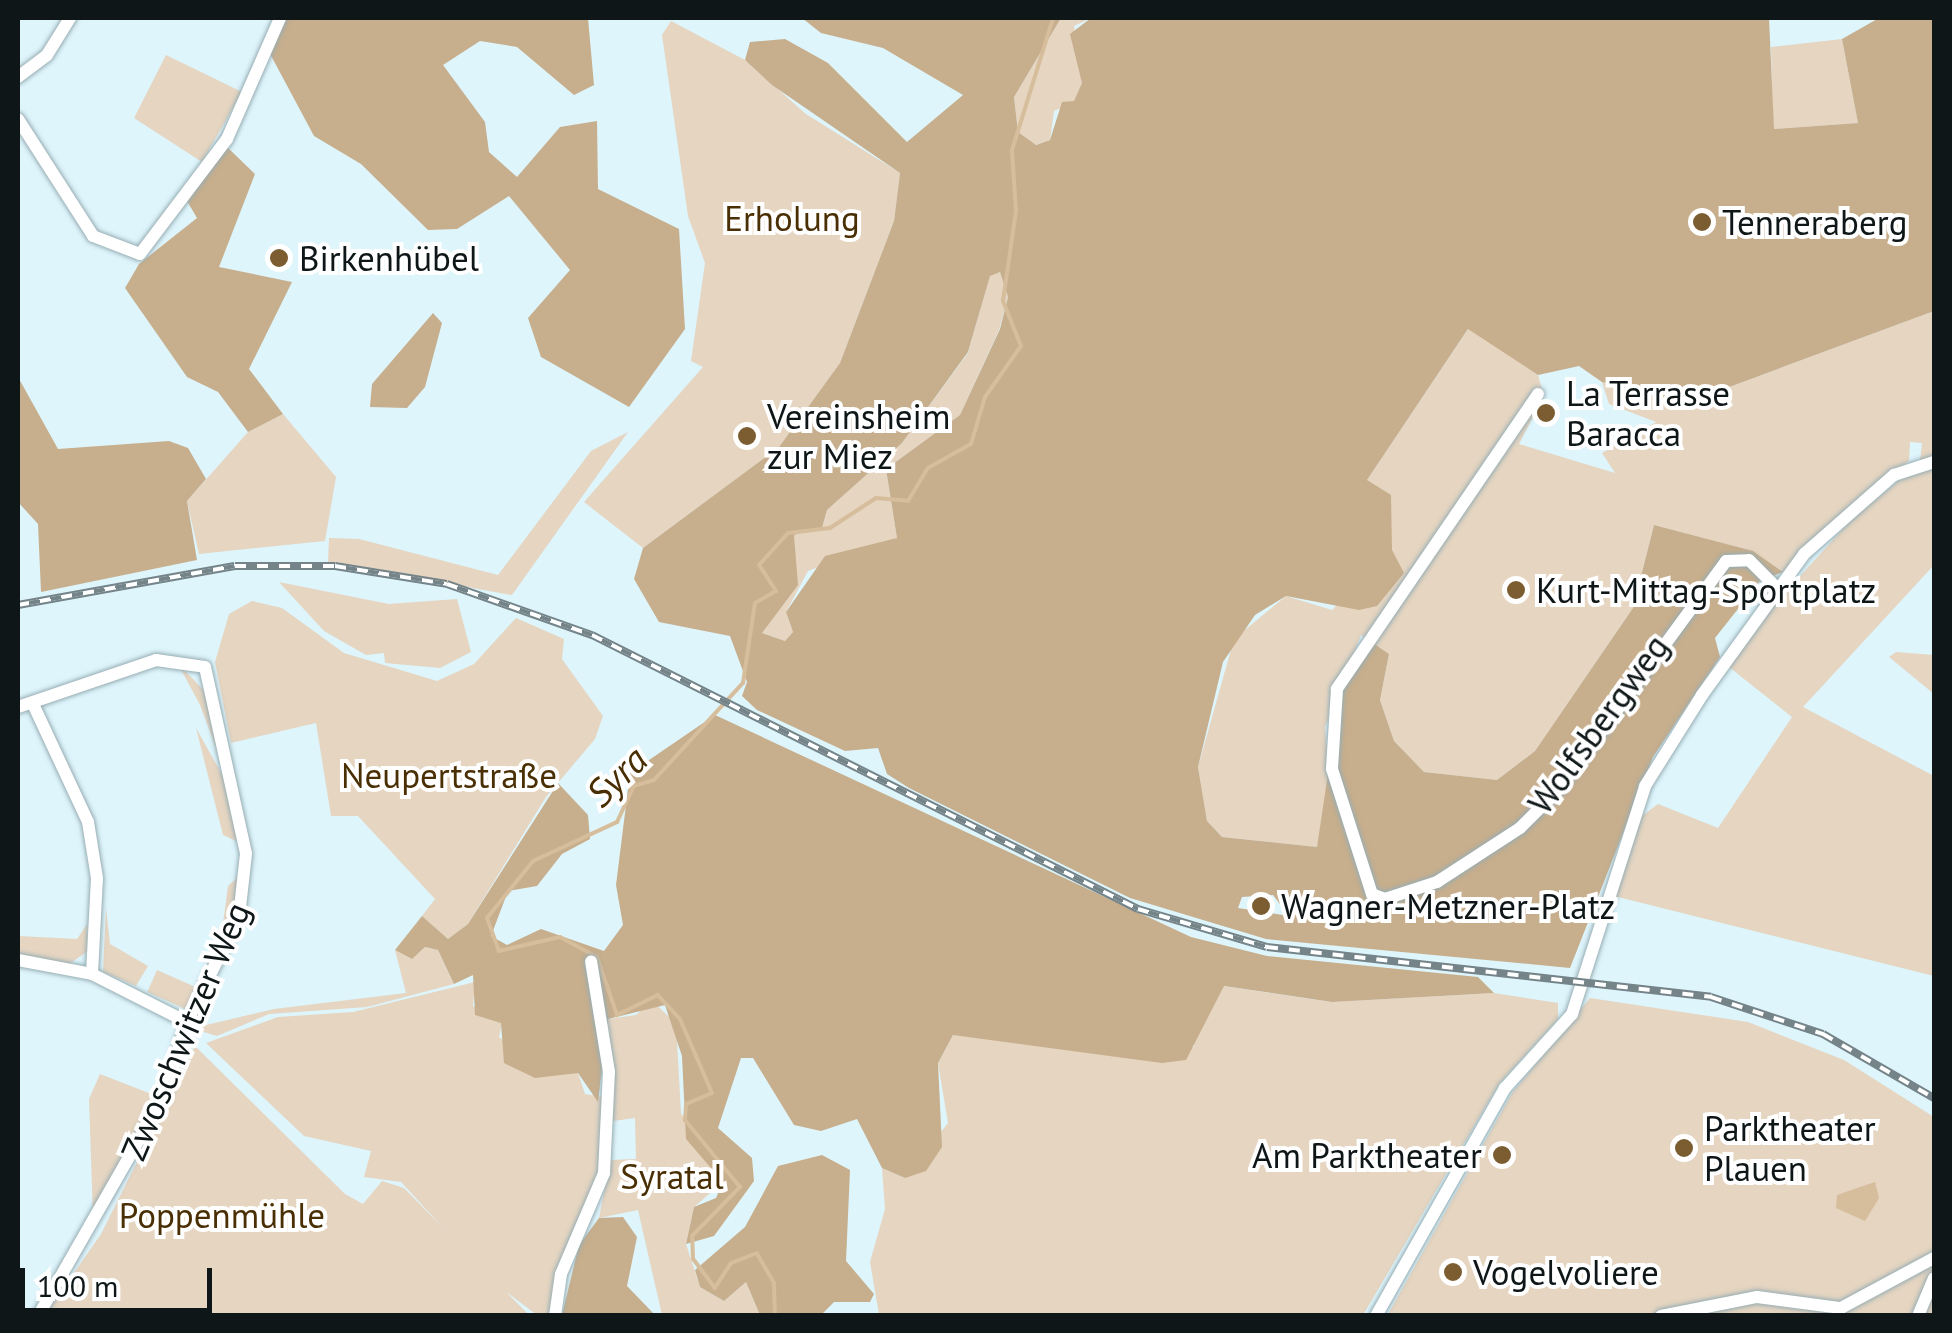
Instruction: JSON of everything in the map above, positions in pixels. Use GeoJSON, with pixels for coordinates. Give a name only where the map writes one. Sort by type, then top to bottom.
{"type":"FeatureCollection","features":[{"type":"Feature","properties":{"kind":"street"},"geometry":{"type":"LineString","coordinates":[[18,78],[47,55],[70,18]]}},
{"type":"Feature","properties":{"kind":"street"},"geometry":{"type":"LineString","coordinates":[[18,119],[93,236],[140,254],[227,139],[280,18]]}},
{"type":"Feature","properties":{"kind":"street","name":"Wolfsbergweg"},"geometry":{"type":"LineString","coordinates":[[1538,394],[1336,689],[1332,768],[1372,894],[1385,899],[1437,882],[1520,828],[1560,788],[1726,560],[1749,560],[1776,587]]}},
{"type":"Feature","properties":{"kind":"street","name":"Wolfsbergweg"},"geometry":{"type":"LineString","coordinates":[[1376,1316],[1505,1088],[1572,1014],[1645,786],[1776,587],[1869,494],[1934,462]]}},
{"type":"Feature","properties":{"kind":"street","name":"Zwoschwitzer Weg"},"geometry":{"type":"LineString","coordinates":[[33,704],[156,660],[205,667],[236,786],[245,890],[232,937],[187,1022],[184,1050],[140,1145],[38,1316]]}},
{"type":"Feature","properties":{"kind":"street"},"geometry":{"type":"LineString","coordinates":[[18,707],[33,704],[88,822],[98,878],[92,974]]}},
{"type":"Feature","properties":{"kind":"street"},"geometry":{"type":"LineString","coordinates":[[18,960],[92,974],[187,1022]]}},
{"type":"Feature","properties":{"kind":"street"},"geometry":{"type":"LineString","coordinates":[[555,1316],[561,1274],[604,1173],[609,1072],[592,960]]}},
{"type":"Feature","properties":{"kind":"street"},"geometry":{"type":"LineString","coordinates":[[1660,1316],[1757,1297],[1841,1308],[1934,1258]]}},
{"type":"Feature","properties":{"kind":"street"},"geometry":{"type":"LineString","coordinates":[[1918,1316],[1934,1278]]}},
{"type":"Feature","properties":{"kind":"green space"},"geometry":{"type":"Polygon","coordinates":[[[1061,18],[1091,18],[1074,26],[1082,83],[1074,102],[1054,111],[1050,140],[1035,145],[1018,132],[1014,97],[1061,18]]]}},
{"type":"Feature","properties":{"kind":"green space","name":"Erholung"},"geometry":{"type":"Polygon","coordinates":[[[671,21],[745,60],[806,114],[900,173],[894,221],[840,363],[779,447],[643,548],[584,502],[703,367],[691,361],[705,263],[688,216],[662,35],[671,21]]]}},
{"type":"Feature","properties":{"kind":"green space"},"geometry":{"type":"Polygon","coordinates":[[[1842,39],[1858,123],[1773,129],[1771,47],[1842,39]]]}},
{"type":"Feature","properties":{"kind":"green space"},"geometry":{"type":"Polygon","coordinates":[[[166,55],[242,92],[202,162],[134,118],[166,55]]]}},
{"type":"Feature","properties":{"kind":"green space"},"geometry":{"type":"Polygon","coordinates":[[[1000,272],[1008,297],[999,330],[960,415],[886,469],[897,538],[808,571],[786,612],[793,632],[785,641],[762,633],[796,573],[794,535],[822,528],[827,510],[902,443],[968,353],[990,275],[1000,272]]]}},
{"type":"Feature","properties":{"kind":"green space","name":"Kurt-Mittag-Sportplatz"},"geometry":{"type":"Polygon","coordinates":[[[1934,311],[1934,458],[1920,461],[1922,443],[1910,442],[1909,461],[1783,572],[1752,551],[1654,525],[1633,608],[1535,751],[1497,780],[1424,772],[1394,741],[1380,700],[1389,654],[1361,635],[1325,727],[1331,789],[1317,847],[1222,837],[1207,821],[1198,767],[1234,639],[1286,596],[1332,610],[1391,550],[1367,480],[1469,328],[1538,375],[1544,396],[1519,444],[1615,473],[1602,453],[1656,422],[1609,404],[1602,382],[1686,403],[1934,311]]]}},
{"type":"Feature","properties":{"kind":"green space"},"geometry":{"type":"Polygon","coordinates":[[[283,414],[336,477],[325,541],[199,554],[187,501],[248,432],[283,414]]]}},
{"type":"Feature","properties":{"kind":"green space"},"geometry":{"type":"Polygon","coordinates":[[[628,432],[512,595],[328,562],[329,538],[359,539],[498,575],[591,451],[628,432]]]}},
{"type":"Feature","properties":{"kind":"green space"},"geometry":{"type":"Polygon","coordinates":[[[1934,467],[1934,565],[1803,707],[1934,776],[1934,976],[1610,895],[1638,819],[1658,804],[1718,828],[1792,717],[1729,667],[1764,616],[1852,519],[1902,478],[1934,467]]]}},
{"type":"Feature","properties":{"kind":"green space"},"geometry":{"type":"Polygon","coordinates":[[[279,582],[389,604],[457,599],[471,652],[440,668],[385,663],[384,653],[366,655],[324,631],[279,582]]]}},
{"type":"Feature","properties":{"kind":"green space","name":"Neupertstraße"},"geometry":{"type":"Polygon","coordinates":[[[252,601],[282,608],[344,653],[437,681],[474,664],[516,618],[564,639],[562,659],[603,716],[595,739],[546,797],[468,924],[448,939],[422,916],[435,899],[358,816],[331,816],[316,723],[231,743],[215,662],[229,614],[252,601]]]}},
{"type":"Feature","properties":{"kind":"green space"},"geometry":{"type":"Polygon","coordinates":[[[1896,652],[1934,655],[1934,694],[1889,657],[1896,652]]]}},
{"type":"Feature","properties":{"kind":"green space"},"geometry":{"type":"Polygon","coordinates":[[[177,662],[207,694],[227,777],[200,705],[177,662]]]}},
{"type":"Feature","properties":{"kind":"green space"},"geometry":{"type":"Polygon","coordinates":[[[196,728],[228,785],[238,842],[223,835],[196,728]]]}},
{"type":"Feature","properties":{"kind":"green space"},"geometry":{"type":"Polygon","coordinates":[[[240,875],[232,925],[202,979],[221,938],[228,886],[240,875]]]}},
{"type":"Feature","properties":{"kind":"green space"},"geometry":{"type":"Polygon","coordinates":[[[106,908],[110,944],[148,966],[136,986],[103,972],[106,908]]]}},
{"type":"Feature","properties":{"kind":"green space"},"geometry":{"type":"Polygon","coordinates":[[[87,924],[88,951],[69,964],[18,956],[18,936],[77,939],[87,924]]]}},
{"type":"Feature","properties":{"kind":"green space"},"geometry":{"type":"Polygon","coordinates":[[[425,947],[438,950],[454,984],[367,1007],[269,1014],[217,1036],[197,1030],[201,1011],[202,1026],[274,1009],[406,993],[395,950],[412,959],[425,947]]]}},
{"type":"Feature","properties":{"kind":"green space"},"geometry":{"type":"Polygon","coordinates":[[[157,970],[201,990],[191,1011],[147,992],[157,970]]]}},
{"type":"Feature","properties":{"kind":"green space"},"geometry":{"type":"Polygon","coordinates":[[[475,982],[473,1006],[502,1023],[499,1037],[546,1073],[578,1073],[585,1094],[604,1097],[600,1165],[553,1315],[537,1315],[493,1282],[401,1182],[364,1177],[371,1151],[304,1136],[206,1043],[278,1017],[353,1012],[475,982]]]}},
{"type":"Feature","properties":{"kind":"green space"},"geometry":{"type":"Polygon","coordinates":[[[1223,986],[1331,1002],[1494,993],[1558,1003],[1558,1019],[1499,1084],[1363,1315],[879,1315],[870,1262],[885,1209],[882,1168],[905,1178],[948,1123],[938,1063],[953,1035],[1194,1047],[1194,1030],[1223,986]]]}},
{"type":"Feature","properties":{"kind":"green space"},"geometry":{"type":"Polygon","coordinates":[[[1590,998],[1748,1022],[1844,1060],[1934,1117],[1934,1315],[1387,1316],[1512,1093],[1590,998]]]}},
{"type":"Feature","properties":{"kind":"green space","name":"Syratal"},"geometry":{"type":"Polygon","coordinates":[[[652,1001],[676,1023],[681,1113],[723,1182],[694,1207],[686,1244],[700,1287],[724,1301],[746,1282],[760,1315],[662,1315],[638,1210],[599,1218],[610,1160],[636,1159],[635,1118],[613,1121],[608,1019],[636,1015],[652,1001]]]}},
{"type":"Feature","properties":{"kind":"green space","name":"Poppenmühle"},"geometry":{"type":"Polygon","coordinates":[[[195,1046],[345,1194],[363,1204],[382,1181],[404,1188],[529,1315],[44,1316],[101,1234],[195,1046]]]}},
{"type":"Feature","properties":{"kind":"green space"},"geometry":{"type":"Polygon","coordinates":[[[100,1074],[159,1097],[93,1218],[89,1099],[100,1074]]]}},
{"type":"Feature","properties":{"kind":"shaded area"},"geometry":{"type":"Polygon","coordinates":[[[280,18],[588,18],[594,85],[574,95],[517,47],[480,41],[443,65],[485,122],[489,152],[517,177],[560,127],[597,121],[598,189],[679,229],[685,329],[629,407],[541,357],[528,318],[570,270],[509,196],[457,229],[428,230],[361,164],[314,136],[268,50],[280,18]]]}},
{"type":"Feature","properties":{"kind":"shaded area"},"geometry":{"type":"Polygon","coordinates":[[[802,18],[1061,18],[1014,97],[1018,132],[1036,145],[1050,140],[1062,102],[1074,101],[1082,83],[1070,34],[1091,18],[1769,18],[1774,129],[1858,123],[1842,39],[1879,18],[1934,18],[1934,311],[1686,403],[1602,382],[1579,366],[1538,375],[1468,329],[1367,480],[1391,495],[1392,550],[1404,573],[1377,606],[1359,610],[1286,596],[1255,615],[1223,662],[1198,767],[1207,821],[1222,837],[1317,847],[1341,687],[1373,643],[1389,654],[1380,700],[1394,741],[1424,772],[1497,780],[1535,751],[1633,608],[1654,525],[1753,551],[1783,572],[1760,581],[1715,638],[1720,657],[1653,757],[1570,968],[1266,939],[1130,898],[909,788],[887,774],[878,748],[845,751],[757,710],[742,696],[747,682],[730,636],[659,622],[634,579],[643,548],[779,447],[840,363],[894,221],[900,173],[772,85],[745,60],[750,42],[785,39],[828,63],[907,142],[963,95],[883,48],[821,33],[802,18]],[[1000,272],[990,276],[968,352],[902,443],[827,510],[822,528],[794,535],[798,585],[762,633],[785,641],[793,632],[786,612],[825,556],[897,538],[886,469],[960,415],[1000,329],[1008,297],[1000,272]],[[1273,895],[1242,897],[1238,908],[1289,916],[1273,895]]]}},
{"type":"Feature","properties":{"kind":"shaded area"},"geometry":{"type":"Polygon","coordinates":[[[226,146],[255,174],[219,267],[292,282],[249,369],[283,414],[248,432],[218,392],[187,377],[125,288],[139,264],[197,218],[187,201],[226,146]]]}},
{"type":"Feature","properties":{"kind":"shaded area"},"geometry":{"type":"Polygon","coordinates":[[[433,313],[442,323],[425,387],[407,408],[370,407],[372,384],[433,313]]]}},
{"type":"Feature","properties":{"kind":"shaded area"},"geometry":{"type":"Polygon","coordinates":[[[18,377],[58,449],[169,441],[188,448],[206,479],[187,501],[197,560],[41,592],[38,524],[18,502],[18,377]]]}},
{"type":"Feature","properties":{"kind":"shaded area"},"geometry":{"type":"Polygon","coordinates":[[[715,715],[1191,937],[1267,956],[1478,977],[1494,993],[1332,1002],[1224,986],[1186,1060],[1162,1063],[953,1035],[938,1063],[942,1147],[926,1171],[905,1178],[882,1168],[857,1119],[821,1131],[794,1125],[753,1058],[741,1058],[718,1128],[752,1158],[754,1181],[714,1236],[686,1244],[694,1207],[716,1198],[723,1182],[686,1139],[682,1056],[665,1005],[608,1019],[598,1102],[578,1073],[535,1078],[504,1063],[501,1023],[475,1015],[473,975],[454,984],[438,950],[425,947],[412,959],[395,950],[422,916],[448,939],[468,924],[558,783],[588,815],[590,839],[562,854],[537,886],[508,891],[491,936],[507,945],[541,929],[604,951],[623,925],[616,885],[630,773],[715,715]]]}},
{"type":"Feature","properties":{"kind":"shaded area"},"geometry":{"type":"Polygon","coordinates":[[[822,1155],[850,1170],[846,1261],[874,1294],[870,1302],[834,1302],[821,1315],[760,1315],[746,1282],[724,1301],[700,1287],[695,1270],[745,1227],[778,1166],[822,1155]]]}},
{"type":"Feature","properties":{"kind":"shaded area"},"geometry":{"type":"Polygon","coordinates":[[[1875,1182],[1879,1198],[1865,1221],[1836,1208],[1837,1195],[1875,1182]]]}},
{"type":"Feature","properties":{"kind":"shaded area"},"geometry":{"type":"Polygon","coordinates":[[[623,1217],[637,1237],[627,1286],[655,1315],[562,1315],[579,1245],[599,1218],[623,1217]]]}},
{"type":"Feature","properties":{"kind":"waterway","name":"Syra"},"geometry":{"type":"LineString","coordinates":[[775,1316],[774,1283],[757,1253],[731,1263],[715,1288],[693,1259],[692,1236],[740,1187],[685,1120],[686,1104],[712,1093],[680,1019],[658,995],[617,1015],[597,957],[560,937],[499,951],[487,918],[533,861],[617,822],[634,786],[654,780],[743,683],[755,603],[776,591],[759,565],[788,533],[830,528],[876,498],[908,501],[928,468],[971,444],[985,397],[1021,346],[1003,301],[1016,211],[1012,150],[1053,18]]}},
{"type":"Feature","properties":{"kind":"railway"},"geometry":{"type":"LineString","coordinates":[[18,605],[235,566],[335,566],[447,584],[592,635],[1138,909],[1267,947],[1711,997],[1823,1034],[1934,1098]]}},
{"type":"Feature","properties":{"kind":"place","name":"Tenneraberg"},"geometry":{"type":"Point","coordinates":[1702,222]}},
{"type":"Feature","properties":{"kind":"place","name":"Birkenhübel"},"geometry":{"type":"Point","coordinates":[279,258]}},
{"type":"Feature","properties":{"kind":"place","name":"La Terrasse Baracca"},"geometry":{"type":"Point","coordinates":[1546,413]}},
{"type":"Feature","properties":{"kind":"place","name":"Vereinsheim zur Miez"},"geometry":{"type":"Point","coordinates":[747,436]}},
{"type":"Feature","properties":{"kind":"place","name":"Kurt-Mittag-Sportplatz"},"geometry":{"type":"Point","coordinates":[1516,590]}},
{"type":"Feature","properties":{"kind":"place","name":"Wagner-Metzner-Platz"},"geometry":{"type":"Point","coordinates":[1261,906]}},
{"type":"Feature","properties":{"kind":"place","name":"Parktheater Plauen"},"geometry":{"type":"Point","coordinates":[1684,1148]}},
{"type":"Feature","properties":{"kind":"place","name":"Am Parktheater"},"geometry":{"type":"Point","coordinates":[1502,1155]}},
{"type":"Feature","properties":{"kind":"place","name":"Vogelvoliere"},"geometry":{"type":"Point","coordinates":[1453,1272]}}]}
